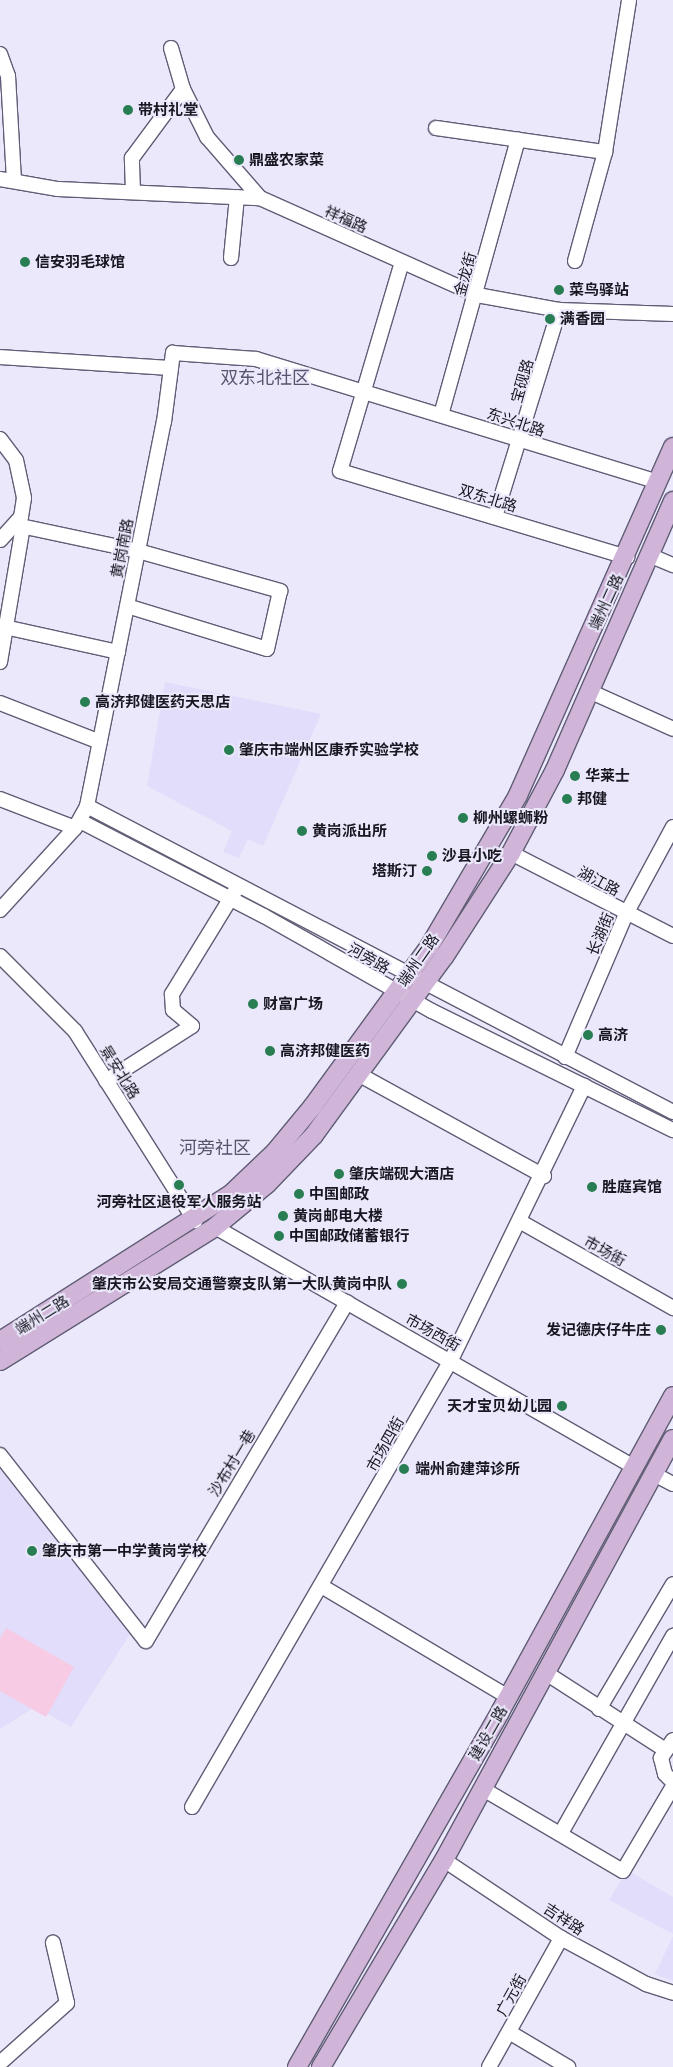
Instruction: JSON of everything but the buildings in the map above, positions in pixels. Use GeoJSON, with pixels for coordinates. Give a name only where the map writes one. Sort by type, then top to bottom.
{"type":"FeatureCollection","features":[{"type":"Feature","properties":{"kind":"main road","name":"端州二路"},"geometry":{"type":"LineString","coordinates":[[0,1341],[195,1220],[275,1152],[396,992],[428,947],[518,795],[627,557],[673,447]]}},
{"type":"Feature","properties":{"kind":"main road","name":"端州二路"},"geometry":{"type":"LineString","coordinates":[[0,1361],[215,1227],[287,1163],[360,1075],[444,957],[511,853],[555,770],[673,501]]}},
{"type":"Feature","properties":{"kind":"main road"},"geometry":{"type":"LineString","coordinates":[[428,947],[444,957]]}},
{"type":"Feature","properties":{"kind":"main road"},"geometry":{"type":"LineString","coordinates":[[362,1037],[378,1049]]}},
{"type":"Feature","properties":{"kind":"main road","name":"建设二路"},"geometry":{"type":"LineString","coordinates":[[297,2067],[508,1697],[673,1396]]}},
{"type":"Feature","properties":{"kind":"main road","name":"建设二路"},"geometry":{"type":"LineString","coordinates":[[321,2067],[444,1860],[673,1439]]}},
{"type":"Feature","properties":{"kind":"street"},"geometry":{"type":"LineString","coordinates":[[575,261],[606,152],[629,0]]}},
{"type":"Feature","properties":{"kind":"street"},"geometry":{"type":"LineString","coordinates":[[171,48],[183,89],[206,137],[260,198]]}},
{"type":"Feature","properties":{"kind":"street"},"geometry":{"type":"LineString","coordinates":[[0,54],[8,76],[7,180]]}},
{"type":"Feature","properties":{"kind":"street"},"geometry":{"type":"LineString","coordinates":[[133,192],[132,158],[183,89]]}},
{"type":"Feature","properties":{"kind":"street"},"geometry":{"type":"LineString","coordinates":[[436,128],[606,152]]}},
{"type":"Feature","properties":{"kind":"street","name":"金龙街"},"geometry":{"type":"LineString","coordinates":[[441,415],[477,295],[518,140]]}},
{"type":"Feature","properties":{"kind":"street","name":"祥福路"},"geometry":{"type":"LineString","coordinates":[[7,180],[58,189],[260,198],[477,295],[559,310],[673,314]]}},
{"type":"Feature","properties":{"kind":"street"},"geometry":{"type":"LineString","coordinates":[[231,258],[237,197]]}},
{"type":"Feature","properties":{"kind":"street"},"geometry":{"type":"LineString","coordinates":[[364,392],[402,262]]}},
{"type":"Feature","properties":{"kind":"street","name":"宝砚路"},"geometry":{"type":"LineString","coordinates":[[495,517],[521,441],[559,310]]}},
{"type":"Feature","properties":{"kind":"street","name":"黄岗南路"},"geometry":{"type":"LineString","coordinates":[[0,910],[78,825],[87,806],[138,551],[173,353],[256,359],[364,392]]}},
{"type":"Feature","properties":{"kind":"street"},"geometry":{"type":"LineString","coordinates":[[0,356],[171,368]]}},
{"type":"Feature","properties":{"kind":"street","name":"东兴北路"},"geometry":{"type":"LineString","coordinates":[[364,392],[658,482]]}},
{"type":"Feature","properties":{"kind":"street","name":"双东北路"},"geometry":{"type":"LineString","coordinates":[[364,392],[340,471],[627,557]]}},
{"type":"Feature","properties":{"kind":"street"},"geometry":{"type":"LineString","coordinates":[[0,439],[16,460],[23,479],[24,498],[0,662]]}},
{"type":"Feature","properties":{"kind":"street"},"geometry":{"type":"LineString","coordinates":[[0,540],[20,526],[138,551],[280,591],[267,649],[127,606]]}},
{"type":"Feature","properties":{"kind":"street"},"geometry":{"type":"LineString","coordinates":[[649,555],[673,565]]}},
{"type":"Feature","properties":{"kind":"street"},"geometry":{"type":"LineString","coordinates":[[4,627],[118,652]]}},
{"type":"Feature","properties":{"kind":"street"},"geometry":{"type":"LineString","coordinates":[[590,691],[673,729]]}},
{"type":"Feature","properties":{"kind":"street"},"geometry":{"type":"LineString","coordinates":[[0,703],[100,742]]}},
{"type":"Feature","properties":{"kind":"street","name":"河旁路"},"geometry":{"type":"LineString","coordinates":[[0,799],[78,825],[231,898],[413,1001],[673,1130]]}},
{"type":"Feature","properties":{"kind":"street","name":"河旁路"},"geometry":{"type":"LineString","coordinates":[[87,806],[240,884],[425,984],[673,1112]]}},
{"type":"Feature","properties":{"kind":"street","name":"长湖街"},"geometry":{"type":"LineString","coordinates":[[565,1056],[626,914],[673,827]]}},
{"type":"Feature","properties":{"kind":"street","name":"湖江路"},"geometry":{"type":"LineString","coordinates":[[511,853],[626,914],[673,936]]}},
{"type":"Feature","properties":{"kind":"street"},"geometry":{"type":"LineString","coordinates":[[106,1081],[192,1026],[173,1010],[172,994],[240,884]]}},
{"type":"Feature","properties":{"kind":"street","name":"景安北路"},"geometry":{"type":"LineString","coordinates":[[0,956],[75,1031],[195,1220]]}},
{"type":"Feature","properties":{"kind":"street"},"geometry":{"type":"LineString","coordinates":[[360,1075],[544,1176]]}},
{"type":"Feature","properties":{"kind":"street","name":"市场四街"},"geometry":{"type":"LineString","coordinates":[[192,1807],[323,1587],[452,1360],[544,1176],[584,1086]]}},
{"type":"Feature","properties":{"kind":"street","name":"市场街"},"geometry":{"type":"LineString","coordinates":[[521,1222],[673,1308]]}},
{"type":"Feature","properties":{"kind":"street","name":"市场西街"},"geometry":{"type":"LineString","coordinates":[[215,1227],[452,1360],[634,1467]]}},
{"type":"Feature","properties":{"kind":"street","name":"沙布村一巷"},"geometry":{"type":"LineString","coordinates":[[0,1455],[146,1641],[347,1302]]}},
{"type":"Feature","properties":{"kind":"street"},"geometry":{"type":"LineString","coordinates":[[654,1474],[673,1484]]}},
{"type":"Feature","properties":{"kind":"street"},"geometry":{"type":"LineString","coordinates":[[599,1709],[673,1584]]}},
{"type":"Feature","properties":{"kind":"street"},"geometry":{"type":"LineString","coordinates":[[323,1587],[508,1697]]}},
{"type":"Feature","properties":{"kind":"street"},"geometry":{"type":"LineString","coordinates":[[561,1833],[673,1636]]}},
{"type":"Feature","properties":{"kind":"street"},"geometry":{"type":"LineString","coordinates":[[546,1673],[622,1725],[668,1745],[662,1766],[673,1782]]}},
{"type":"Feature","properties":{"kind":"street"},"geometry":{"type":"LineString","coordinates":[[483,1789],[623,1870],[673,1786]]}},
{"type":"Feature","properties":{"kind":"street","name":"吉祥路"},"geometry":{"type":"LineString","coordinates":[[444,1860],[561,1938],[646,1984],[673,1993]]}},
{"type":"Feature","properties":{"kind":"street","name":"广元街"},"geometry":{"type":"LineString","coordinates":[[489,2067],[561,1938]]}},
{"type":"Feature","properties":{"kind":"street"},"geometry":{"type":"LineString","coordinates":[[0,2063],[67,2003],[53,1942]]}},
{"type":"Feature","properties":{"kind":"street"},"geometry":{"type":"LineString","coordinates":[[509,2032],[568,2067]]}},
{"type":"Feature","properties":{"kind":"shaded area","name":"肇庆市端州区康乔实验学校"},"geometry":{"type":"Polygon","coordinates":[[[165,682],[321,714],[263,846],[248,839],[239,858],[223,852],[232,831],[147,786],[165,682]]]}},
{"type":"Feature","properties":{"kind":"shaded area","name":"肇庆市第一中学黄岗学校"},"geometry":{"type":"Polygon","coordinates":[[[0,1469],[130,1634],[71,1727],[35,1707],[0,1729],[0,1469]]]}},
{"type":"Feature","properties":{"kind":"shaded area"},"geometry":{"type":"Polygon","coordinates":[[[6,1628],[74,1667],[46,1717],[0,1691],[0,1639],[6,1628]]]}},
{"type":"Feature","properties":{"kind":"shaded area"},"geometry":{"type":"Polygon","coordinates":[[[627,1870],[673,1897],[673,1934],[609,1900],[627,1870]]]}},
{"type":"Feature","properties":{"kind":"shaded area"},"geometry":{"type":"Polygon","coordinates":[[[673,1936],[673,1981],[655,1974],[673,1936]]]}},
{"type":"Feature","properties":{"kind":"place","name":"带村礼堂"},"geometry":{"type":"Point","coordinates":[128,110]}},
{"type":"Feature","properties":{"kind":"place","name":"鼎盛农家菜"},"geometry":{"type":"Point","coordinates":[239,160]}},
{"type":"Feature","properties":{"kind":"place","name":"信安羽毛球馆"},"geometry":{"type":"Point","coordinates":[25,262]}},
{"type":"Feature","properties":{"kind":"place","name":"菜鸟驿站"},"geometry":{"type":"Point","coordinates":[559,290]}},
{"type":"Feature","properties":{"kind":"place","name":"满香园"},"geometry":{"type":"Point","coordinates":[550,319]}},
{"type":"Feature","properties":{"kind":"place","name":"高济邦健医药天思店"},"geometry":{"type":"Point","coordinates":[85,702]}},
{"type":"Feature","properties":{"kind":"place","name":"肇庆市端州区康乔实验学校"},"geometry":{"type":"Point","coordinates":[229,750]}},
{"type":"Feature","properties":{"kind":"place","name":"华莱士"},"geometry":{"type":"Point","coordinates":[575,776]}},
{"type":"Feature","properties":{"kind":"place","name":"邦健"},"geometry":{"type":"Point","coordinates":[567,799]}},
{"type":"Feature","properties":{"kind":"place","name":"柳州螺蛳粉"},"geometry":{"type":"Point","coordinates":[463,818]}},
{"type":"Feature","properties":{"kind":"place","name":"黄岗派出所"},"geometry":{"type":"Point","coordinates":[302,831]}},
{"type":"Feature","properties":{"kind":"place","name":"沙县小吃"},"geometry":{"type":"Point","coordinates":[432,856]}},
{"type":"Feature","properties":{"kind":"place","name":"塔斯汀"},"geometry":{"type":"Point","coordinates":[427,871]}},
{"type":"Feature","properties":{"kind":"place","name":"财富广场"},"geometry":{"type":"Point","coordinates":[253,1004]}},
{"type":"Feature","properties":{"kind":"place","name":"高济"},"geometry":{"type":"Point","coordinates":[588,1035]}},
{"type":"Feature","properties":{"kind":"place","name":"高济邦健医药"},"geometry":{"type":"Point","coordinates":[270,1051]}},
{"type":"Feature","properties":{"kind":"place","name":"肇庆端砚大酒店"},"geometry":{"type":"Point","coordinates":[339,1174]}},
{"type":"Feature","properties":{"kind":"place","name":"河旁社区退役军人服务站"},"geometry":{"type":"Point","coordinates":[179,1185]}},
{"type":"Feature","properties":{"kind":"place","name":"胜庭宾馆"},"geometry":{"type":"Point","coordinates":[592,1187]}},
{"type":"Feature","properties":{"kind":"place","name":"中国邮政"},"geometry":{"type":"Point","coordinates":[299,1194]}},
{"type":"Feature","properties":{"kind":"place","name":"黄岗邮电大楼"},"geometry":{"type":"Point","coordinates":[283,1216]}},
{"type":"Feature","properties":{"kind":"place","name":"中国邮政储蓄银行"},"geometry":{"type":"Point","coordinates":[279,1236]}},
{"type":"Feature","properties":{"kind":"place","name":"肇庆市公安局交通警察支队第一大队黄岗中队"},"geometry":{"type":"Point","coordinates":[402,1284]}},
{"type":"Feature","properties":{"kind":"place","name":"发记德庆仔牛庄"},"geometry":{"type":"Point","coordinates":[661,1330]}},
{"type":"Feature","properties":{"kind":"place","name":"天才宝贝幼儿园"},"geometry":{"type":"Point","coordinates":[562,1406]}},
{"type":"Feature","properties":{"kind":"place","name":"端州俞建萍诊所"},"geometry":{"type":"Point","coordinates":[404,1469]}},
{"type":"Feature","properties":{"kind":"place","name":"肇庆市第一中学黄岗学校"},"geometry":{"type":"Point","coordinates":[32,1551]}},
{"type":"Feature","properties":{"kind":"district","name":"双东北社区"},"geometry":{"type":"Point","coordinates":[265,377]}},
{"type":"Feature","properties":{"kind":"district","name":"河旁社区"},"geometry":{"type":"Point","coordinates":[215,1147]}}]}
